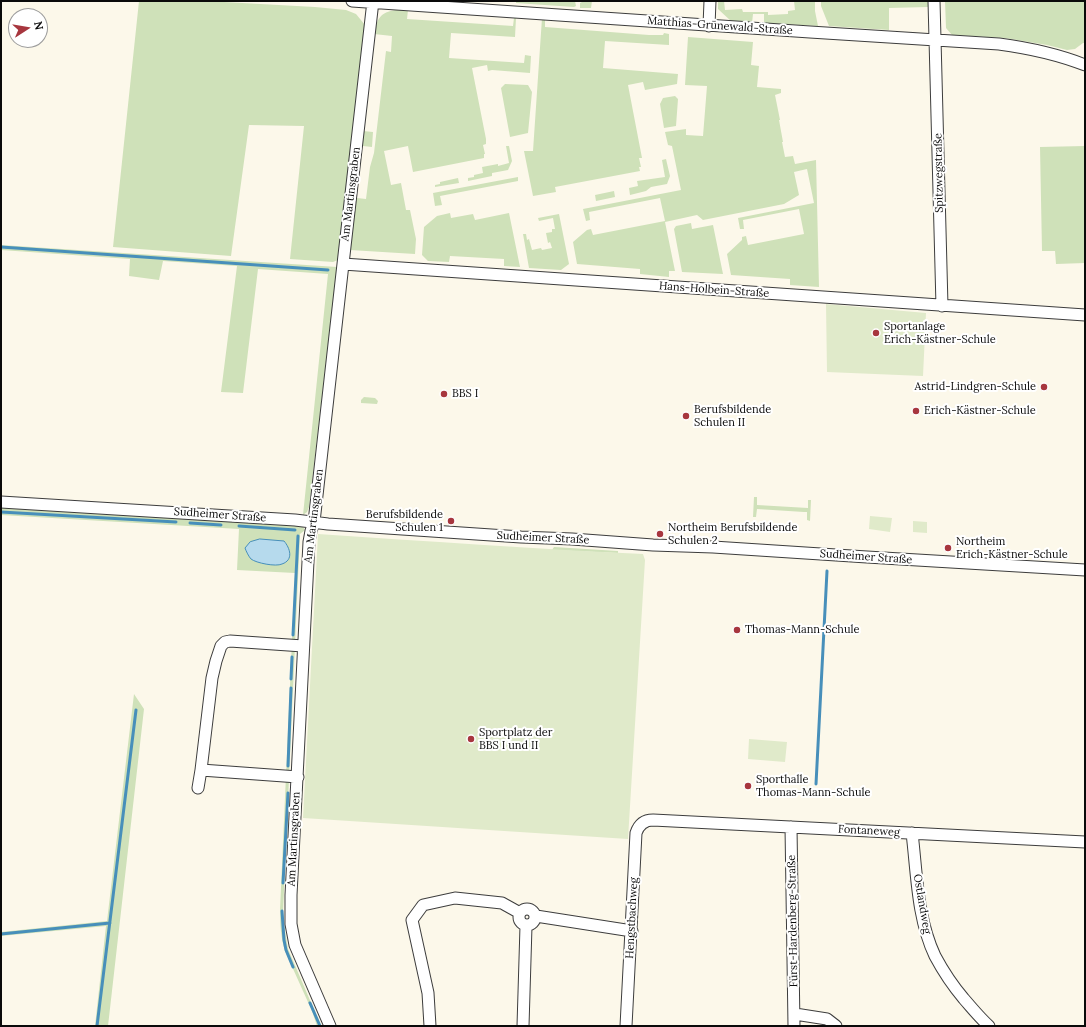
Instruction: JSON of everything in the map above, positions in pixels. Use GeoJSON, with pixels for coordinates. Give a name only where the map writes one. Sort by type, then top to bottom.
{"type":"FeatureCollection","features":[{"type":"Feature","properties":{"kind":"street","name":"Matthias-Grünewald-Straße"},"geometry":{"type":"LineString","coordinates":[[352,1],[994,44],[1025,47],[1047,52],[1085,65]]}},
{"type":"Feature","properties":{"kind":"street"},"geometry":{"type":"LineString","coordinates":[[709,26],[710,1]]}},
{"type":"Feature","properties":{"kind":"street","name":"Spitzwegstraße"},"geometry":{"type":"LineString","coordinates":[[934,1],[942,306]]}},
{"type":"Feature","properties":{"kind":"street","name":"Am Martinsgraben"},"geometry":{"type":"LineString","coordinates":[[330,1026],[297,952],[290,917],[309,542],[314,522],[373,2]]}},
{"type":"Feature","properties":{"kind":"street","name":"Hans-Holbein-Straße"},"geometry":{"type":"LineString","coordinates":[[343,264],[1085,315]]}},
{"type":"Feature","properties":{"kind":"street","name":"Sudheimer Straße"},"geometry":{"type":"LineString","coordinates":[[1,502],[210,514],[328,524],[520,537],[572,538],[652,545],[713,547],[1085,570]]}},
{"type":"Feature","properties":{"kind":"street"},"geometry":{"type":"LineString","coordinates":[[198,788],[212,678],[221,646],[225,642],[230,641],[303,646]]}},
{"type":"Feature","properties":{"kind":"street"},"geometry":{"type":"LineString","coordinates":[[201,770],[298,777]]}},
{"type":"Feature","properties":{"kind":"street","name":"Fontaneweg"},"geometry":{"type":"LineString","coordinates":[[653,820],[1085,842]]}},
{"type":"Feature","properties":{"kind":"street","name":"Hengstbachweg"},"geometry":{"type":"LineString","coordinates":[[626,1026],[636,833],[643,823],[653,820]]}},
{"type":"Feature","properties":{"kind":"street","name":"Fürst-Hardenberg-Straße"},"geometry":{"type":"LineString","coordinates":[[791,827],[794,1026]]}},
{"type":"Feature","properties":{"kind":"street","name":"Ostlandweg"},"geometry":{"type":"LineString","coordinates":[[912,833],[920,900],[930,942],[952,984],[989,1026]]}},
{"type":"Feature","properties":{"kind":"street"},"geometry":{"type":"LineString","coordinates":[[430,1026],[428,993],[412,920],[423,905],[455,898],[502,903],[520,913]]}},
{"type":"Feature","properties":{"kind":"street"},"geometry":{"type":"LineString","coordinates":[[536,916],[536,919],[532,925],[526,926],[519,919],[520,913],[529,909],[536,916],[632,931]]}},
{"type":"Feature","properties":{"kind":"street"},"geometry":{"type":"LineString","coordinates":[[523,1026],[526,926]]}},
{"type":"Feature","properties":{"kind":"street"},"geometry":{"type":"LineString","coordinates":[[795,1014],[827,1019],[836,1026]]}},
{"type":"Feature","properties":{"kind":"green space"},"geometry":{"type":"Polygon","coordinates":[[[139,1],[206,1],[346,10],[356,14],[365,25],[338,260],[333,262],[290,259],[304,126],[249,125],[231,256],[113,247],[139,1]]]}},
{"type":"Feature","properties":{"kind":"green space"},"geometry":{"type":"Polygon","coordinates":[[[516,1],[575,1],[576,6],[516,3],[516,1]]]}},
{"type":"Feature","properties":{"kind":"green space"},"geometry":{"type":"Polygon","coordinates":[[[592,1],[591,8],[580,8],[580,3],[592,1]]]}},
{"type":"Feature","properties":{"kind":"green space"},"geometry":{"type":"Polygon","coordinates":[[[718,1],[724,1],[725,10],[742,9],[743,12],[768,12],[768,15],[788,14],[788,11],[795,10],[794,1],[815,1],[818,26],[764,23],[764,14],[753,14],[752,23],[732,22],[718,9],[718,1]]]}},
{"type":"Feature","properties":{"kind":"green space"},"geometry":{"type":"Polygon","coordinates":[[[821,1],[928,1],[928,7],[889,8],[889,30],[829,26],[821,6],[821,1]]]}},
{"type":"Feature","properties":{"kind":"green space"},"geometry":{"type":"Polygon","coordinates":[[[945,1],[1085,1],[1085,43],[1075,49],[1067,50],[1005,38],[952,35],[946,28],[945,1]]]}},
{"type":"Feature","properties":{"kind":"green space"},"geometry":{"type":"Polygon","coordinates":[[[408,10],[407,19],[513,26],[514,18],[516,18],[515,37],[451,33],[449,58],[524,63],[525,55],[531,56],[530,73],[488,71],[487,65],[472,68],[486,139],[486,144],[483,145],[485,154],[484,158],[413,172],[408,146],[384,151],[391,185],[401,183],[406,210],[410,210],[416,239],[415,254],[350,250],[357,198],[366,199],[370,167],[374,153],[386,51],[391,52],[392,36],[374,34],[376,24],[380,17],[386,12],[408,10]]]}},
{"type":"Feature","properties":{"kind":"green space"},"geometry":{"type":"Polygon","coordinates":[[[542,18],[545,19],[545,27],[649,35],[663,35],[664,33],[669,34],[669,45],[605,41],[603,68],[678,74],[677,84],[645,90],[643,82],[628,85],[642,158],[639,158],[641,167],[639,167],[640,171],[555,187],[556,192],[533,196],[524,151],[533,151],[542,18]]]}},
{"type":"Feature","properties":{"kind":"green space"},"geometry":{"type":"Polygon","coordinates":[[[688,37],[753,42],[751,65],[759,66],[757,87],[781,89],[781,93],[775,95],[785,157],[793,156],[795,164],[816,160],[819,287],[790,285],[790,279],[731,275],[727,254],[742,240],[742,237],[746,236],[748,245],[804,234],[799,209],[743,220],[744,229],[740,229],[738,218],[814,203],[807,169],[794,172],[799,195],[784,204],[703,220],[697,215],[665,222],[675,271],[669,271],[669,277],[640,274],[640,269],[577,264],[573,242],[587,230],[591,229],[593,235],[665,221],[660,198],[589,212],[590,220],[586,221],[583,209],[681,190],[672,146],[668,145],[665,132],[686,129],[686,135],[703,136],[707,86],[685,85],[688,37]]]}},
{"type":"Feature","properties":{"kind":"green space"},"geometry":{"type":"Polygon","coordinates":[[[505,84],[528,85],[532,92],[528,133],[510,137],[501,88],[505,84]]]}},
{"type":"Feature","properties":{"kind":"green space"},"geometry":{"type":"Polygon","coordinates":[[[675,96],[678,99],[676,126],[664,128],[660,104],[663,98],[675,96]]]}},
{"type":"Feature","properties":{"kind":"green space"},"geometry":{"type":"Polygon","coordinates":[[[363,131],[373,132],[372,147],[363,146],[363,131]]]}},
{"type":"Feature","properties":{"kind":"green space"},"geometry":{"type":"Polygon","coordinates":[[[506,146],[509,146],[512,161],[508,170],[492,173],[492,176],[468,181],[468,178],[483,173],[482,167],[498,164],[498,166],[509,163],[506,146]]]}},
{"type":"Feature","properties":{"kind":"green space"},"geometry":{"type":"Polygon","coordinates":[[[1085,146],[1085,263],[1056,264],[1055,251],[1042,251],[1040,147],[1085,146]]]}},
{"type":"Feature","properties":{"kind":"green space"},"geometry":{"type":"Polygon","coordinates":[[[666,159],[670,176],[667,184],[651,187],[646,191],[630,195],[629,188],[638,186],[637,181],[665,177],[662,160],[666,159]]]}},
{"type":"Feature","properties":{"kind":"green space"},"geometry":{"type":"Polygon","coordinates":[[[518,177],[518,181],[440,196],[442,205],[435,206],[433,193],[518,177]]]}},
{"type":"Feature","properties":{"kind":"green space"},"geometry":{"type":"Polygon","coordinates":[[[458,178],[459,183],[435,187],[435,185],[440,184],[440,182],[458,178]]]}},
{"type":"Feature","properties":{"kind":"green space"},"geometry":{"type":"Polygon","coordinates":[[[614,191],[615,197],[596,201],[595,195],[614,191]]]}},
{"type":"Feature","properties":{"kind":"green space"},"geometry":{"type":"Polygon","coordinates":[[[450,213],[451,218],[473,214],[475,220],[509,213],[520,267],[504,266],[504,259],[450,256],[449,262],[428,261],[422,255],[424,227],[437,216],[450,213]]]}},
{"type":"Feature","properties":{"kind":"green space"},"geometry":{"type":"Polygon","coordinates":[[[559,214],[569,264],[561,270],[529,268],[523,234],[526,234],[527,240],[529,239],[532,250],[552,248],[550,242],[548,243],[546,233],[552,232],[552,229],[555,229],[553,218],[539,221],[538,218],[559,214]]]}},
{"type":"Feature","properties":{"kind":"green space"},"geometry":{"type":"Polygon","coordinates":[[[691,223],[692,229],[713,225],[723,274],[682,272],[674,229],[676,226],[691,223]]]}},
{"type":"Feature","properties":{"kind":"green space"},"geometry":{"type":"Polygon","coordinates":[[[1,245],[337,267],[309,507],[307,512],[303,515],[328,274],[258,269],[243,393],[221,392],[237,266],[163,261],[159,280],[129,276],[130,259],[1,250],[1,245]]]}},
{"type":"Feature","properties":{"kind":"green space","name":"Sportanlage Erich-Kästner-Schule"},"geometry":{"type":"Polygon","coordinates":[[[826,304],[926,313],[923,376],[827,372],[826,304]]]}},
{"type":"Feature","properties":{"kind":"green space"},"geometry":{"type":"Polygon","coordinates":[[[364,397],[375,398],[378,401],[377,404],[361,403],[361,400],[364,397]]]}},
{"type":"Feature","properties":{"kind":"green space"},"geometry":{"type":"Polygon","coordinates":[[[754,497],[757,497],[757,505],[808,508],[808,500],[811,500],[810,521],[807,520],[807,512],[757,509],[756,517],[753,517],[754,497]]]}},
{"type":"Feature","properties":{"kind":"green space"},"geometry":{"type":"Polygon","coordinates":[[[1,507],[300,525],[305,530],[300,534],[283,912],[288,949],[321,1026],[317,1026],[312,1011],[285,951],[280,921],[295,573],[237,570],[239,529],[1,515],[1,507]]]}},
{"type":"Feature","properties":{"kind":"green space"},"geometry":{"type":"Polygon","coordinates":[[[870,516],[892,518],[890,532],[869,529],[870,516]]]}},
{"type":"Feature","properties":{"kind":"green space"},"geometry":{"type":"Polygon","coordinates":[[[913,521],[927,522],[927,533],[913,532],[913,521]]]}},
{"type":"Feature","properties":{"kind":"green space","name":"Sportplatz der BBS I und II"},"geometry":{"type":"Polygon","coordinates":[[[318,534],[643,554],[645,560],[628,839],[303,818],[318,534]]]}},
{"type":"Feature","properties":{"kind":"green space"},"geometry":{"type":"Polygon","coordinates":[[[554,547],[618,551],[618,553],[552,550],[554,547]]]}},
{"type":"Feature","properties":{"kind":"green space"},"geometry":{"type":"Polygon","coordinates":[[[134,694],[144,709],[108,1026],[95,1026],[106,926],[1,936],[1,932],[107,921],[134,694]]]}},
{"type":"Feature","properties":{"kind":"green space"},"geometry":{"type":"Polygon","coordinates":[[[749,739],[787,742],[785,762],[748,759],[749,739]]]}},
{"type":"Feature","properties":{"kind":"water"},"geometry":{"type":"Polygon","coordinates":[[[260,539],[284,541],[290,554],[288,560],[279,565],[271,565],[251,559],[245,548],[250,542],[260,539]]]}},
{"type":"Feature","properties":{"kind":"waterway"},"geometry":{"type":"LineString","coordinates":[[1,247],[328,270]]}},
{"type":"Feature","properties":{"kind":"waterway"},"geometry":{"type":"LineString","coordinates":[[1,512],[176,522]]}},
{"type":"Feature","properties":{"kind":"waterway"},"geometry":{"type":"LineString","coordinates":[[190,523],[221,525]]}},
{"type":"Feature","properties":{"kind":"waterway"},"geometry":{"type":"LineString","coordinates":[[239,526],[295,530]]}},
{"type":"Feature","properties":{"kind":"waterway"},"geometry":{"type":"LineString","coordinates":[[293,635],[298,536]]}},
{"type":"Feature","properties":{"kind":"waterway"},"geometry":{"type":"LineString","coordinates":[[816,784],[827,571]]}},
{"type":"Feature","properties":{"kind":"waterway"},"geometry":{"type":"LineString","coordinates":[[291,679],[292,657]]}},
{"type":"Feature","properties":{"kind":"waterway"},"geometry":{"type":"LineString","coordinates":[[288,766],[291,688]]}},
{"type":"Feature","properties":{"kind":"waterway"},"geometry":{"type":"LineString","coordinates":[[97,1026],[136,710]]}},
{"type":"Feature","properties":{"kind":"waterway"},"geometry":{"type":"LineString","coordinates":[[283,883],[288,793]]}},
{"type":"Feature","properties":{"kind":"waterway"},"geometry":{"type":"LineString","coordinates":[[282,911],[284,940],[286,950],[293,967]]}},
{"type":"Feature","properties":{"kind":"waterway"},"geometry":{"type":"LineString","coordinates":[[1,934],[110,923]]}},
{"type":"Feature","properties":{"kind":"waterway"},"geometry":{"type":"LineString","coordinates":[[310,1003],[320,1026]]}},
{"type":"Feature","properties":{"kind":"place","name":"Sportanlage Erich-Kästner-Schule"},"geometry":{"type":"Point","coordinates":[876,333]}},
{"type":"Feature","properties":{"kind":"place","name":"Astrid-Lindgren-Schule"},"geometry":{"type":"Point","coordinates":[1044,387]}},
{"type":"Feature","properties":{"kind":"place","name":"BBS I"},"geometry":{"type":"Point","coordinates":[444,394]}},
{"type":"Feature","properties":{"kind":"place","name":"Erich-Kästner-Schule"},"geometry":{"type":"Point","coordinates":[916,411]}},
{"type":"Feature","properties":{"kind":"place","name":"Berufsbildende Schulen II"},"geometry":{"type":"Point","coordinates":[686,416]}},
{"type":"Feature","properties":{"kind":"place","name":"Berufsbildende Schulen 1"},"geometry":{"type":"Point","coordinates":[451,521]}},
{"type":"Feature","properties":{"kind":"place","name":"Northeim Berufsbildende Schulen 2"},"geometry":{"type":"Point","coordinates":[660,534]}},
{"type":"Feature","properties":{"kind":"place","name":"Northeim Erich-Kästner-Schule"},"geometry":{"type":"Point","coordinates":[948,548]}},
{"type":"Feature","properties":{"kind":"place","name":"Thomas-Mann-Schule"},"geometry":{"type":"Point","coordinates":[737,630]}},
{"type":"Feature","properties":{"kind":"place","name":"Sportplatz der BBS I und II"},"geometry":{"type":"Point","coordinates":[471,739]}},
{"type":"Feature","properties":{"kind":"place","name":"Sporthalle Thomas-Mann-Schule"},"geometry":{"type":"Point","coordinates":[748,786]}}]}
